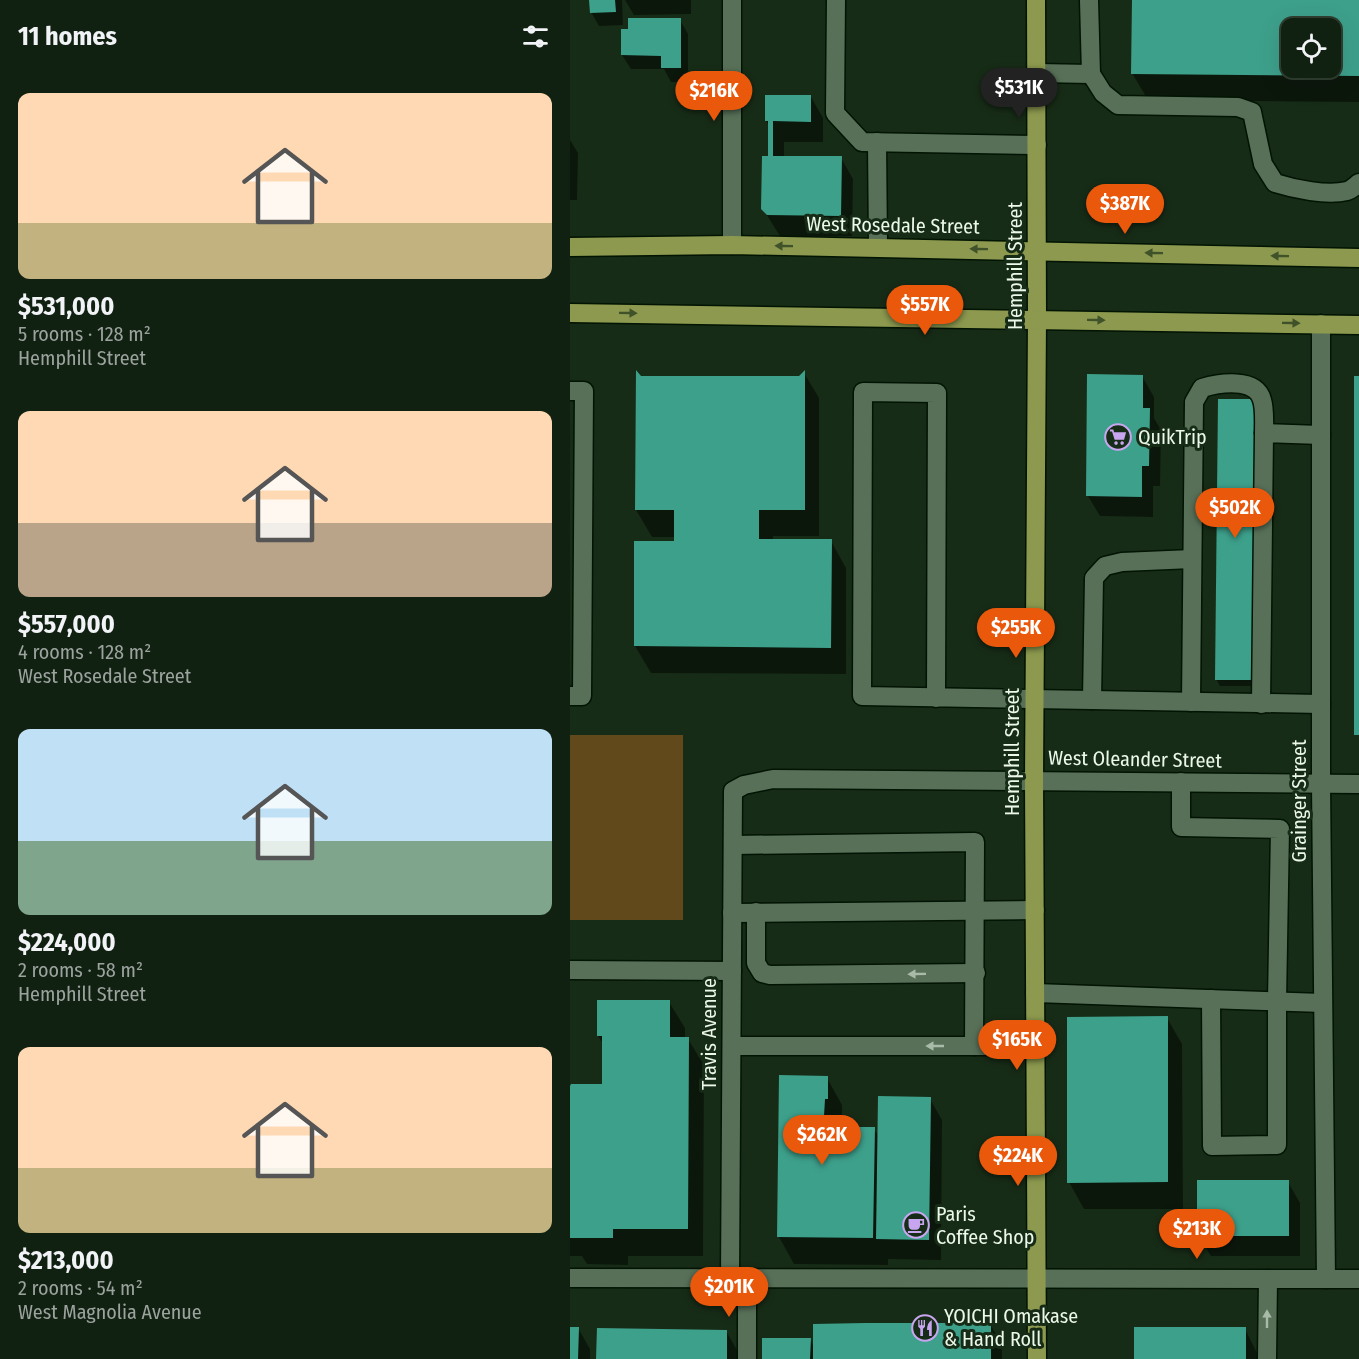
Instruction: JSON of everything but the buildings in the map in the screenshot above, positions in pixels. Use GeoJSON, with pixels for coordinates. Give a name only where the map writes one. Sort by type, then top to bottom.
{"type":"FeatureCollection","features":[{"type":"Feature","properties":{"kind":"main road","name":"Hemphill Street"},"geometry":{"type":"LineString","coordinates":[[1036,0],[1037,319],[1034,781],[1037,1359]]}},
{"type":"Feature","properties":{"kind":"main road","name":"West Rosedale Street"},"geometry":{"type":"LineString","coordinates":[[570,247],[732,245],[1359,258]]}},
{"type":"Feature","properties":{"kind":"main road"},"geometry":{"type":"LineString","coordinates":[[570,313],[1359,325]]}},
{"type":"Feature","properties":{"kind":"street"},"geometry":{"type":"LineString","coordinates":[[732,0],[732,245]]}},
{"type":"Feature","properties":{"kind":"street"},"geometry":{"type":"LineString","coordinates":[[836,0],[835,113],[862,142],[1037,145]]}},
{"type":"Feature","properties":{"kind":"street"},"geometry":{"type":"LineString","coordinates":[[1089,0],[1091,74],[1103,93],[1118,105],[1238,107],[1252,112],[1263,164],[1275,183],[1294,189],[1320,192],[1348,191],[1359,183]]}},
{"type":"Feature","properties":{"kind":"street"},"geometry":{"type":"LineString","coordinates":[[1037,73],[1091,74]]}},
{"type":"Feature","properties":{"kind":"street"},"geometry":{"type":"LineString","coordinates":[[877,142],[878,248]]}},
{"type":"Feature","properties":{"kind":"street","name":"Grainger Street"},"geometry":{"type":"LineString","coordinates":[[1321,324],[1321,784],[1326,1279]]}},
{"type":"Feature","properties":{"kind":"street"},"geometry":{"type":"LineString","coordinates":[[1191,702],[1194,402],[1202,388],[1215,384],[1226,384],[1246,385],[1255,389],[1262,399],[1264,433],[1262,704]]}},
{"type":"Feature","properties":{"kind":"street"},"geometry":{"type":"LineString","coordinates":[[570,391],[584,391],[584,403],[582,696],[570,696]]}},
{"type":"Feature","properties":{"kind":"street"},"geometry":{"type":"LineString","coordinates":[[936,698],[937,393],[863,392],[862,696],[936,698],[1034,700],[1092,700],[1262,704],[1321,704]]}},
{"type":"Feature","properties":{"kind":"street"},"geometry":{"type":"LineString","coordinates":[[1264,433],[1321,435]]}},
{"type":"Feature","properties":{"kind":"street"},"geometry":{"type":"LineString","coordinates":[[1092,700],[1094,578],[1105,566],[1122,562],[1192,559]]}},
{"type":"Feature","properties":{"kind":"street","name":"West Oleander Street"},"geometry":{"type":"LineString","coordinates":[[733,791],[744,785],[773,779],[1359,784]]}},
{"type":"Feature","properties":{"kind":"street"},"geometry":{"type":"LineString","coordinates":[[1181,782],[1181,827],[1280,829],[1277,1145],[1212,1146],[1211,999]]}},
{"type":"Feature","properties":{"kind":"street","name":"Travis Avenue"},"geometry":{"type":"LineString","coordinates":[[733,791],[732,1046],[739,1278],[747,1359]]}},
{"type":"Feature","properties":{"kind":"street"},"geometry":{"type":"LineString","coordinates":[[733,845],[975,842],[974,1046]]}},
{"type":"Feature","properties":{"kind":"street"},"geometry":{"type":"LineString","coordinates":[[732,912],[1035,910]]}},
{"type":"Feature","properties":{"kind":"street"},"geometry":{"type":"LineString","coordinates":[[756,912],[756,963],[762,973],[770,975],[976,973]]}},
{"type":"Feature","properties":{"kind":"street"},"geometry":{"type":"LineString","coordinates":[[570,970],[732,971]]}},
{"type":"Feature","properties":{"kind":"street"},"geometry":{"type":"LineString","coordinates":[[1035,993],[1323,1003]]}},
{"type":"Feature","properties":{"kind":"street"},"geometry":{"type":"LineString","coordinates":[[732,1046],[1035,1046]]}},
{"type":"Feature","properties":{"kind":"street"},"geometry":{"type":"LineString","coordinates":[[570,1278],[1359,1279]]}},
{"type":"Feature","properties":{"kind":"street"},"geometry":{"type":"LineString","coordinates":[[1267,1359],[1268,1279]]}},
{"type":"Feature","properties":{"kind":"shaded area"},"geometry":{"type":"Polygon","coordinates":[[[570,735],[683,735],[683,920],[570,920],[570,735]]]}},
{"type":"Feature","properties":{"kind":"place","name":"QuikTrip"},"geometry":{"type":"Point","coordinates":[1118,437]}},
{"type":"Feature","properties":{"kind":"place","name":"Paris Coffee Shop"},"geometry":{"type":"Point","coordinates":[916,1225]}},
{"type":"Feature","properties":{"kind":"place","name":"YOICHI Omakase & Hand Roll"},"geometry":{"type":"Point","coordinates":[925,1328]}}]}
